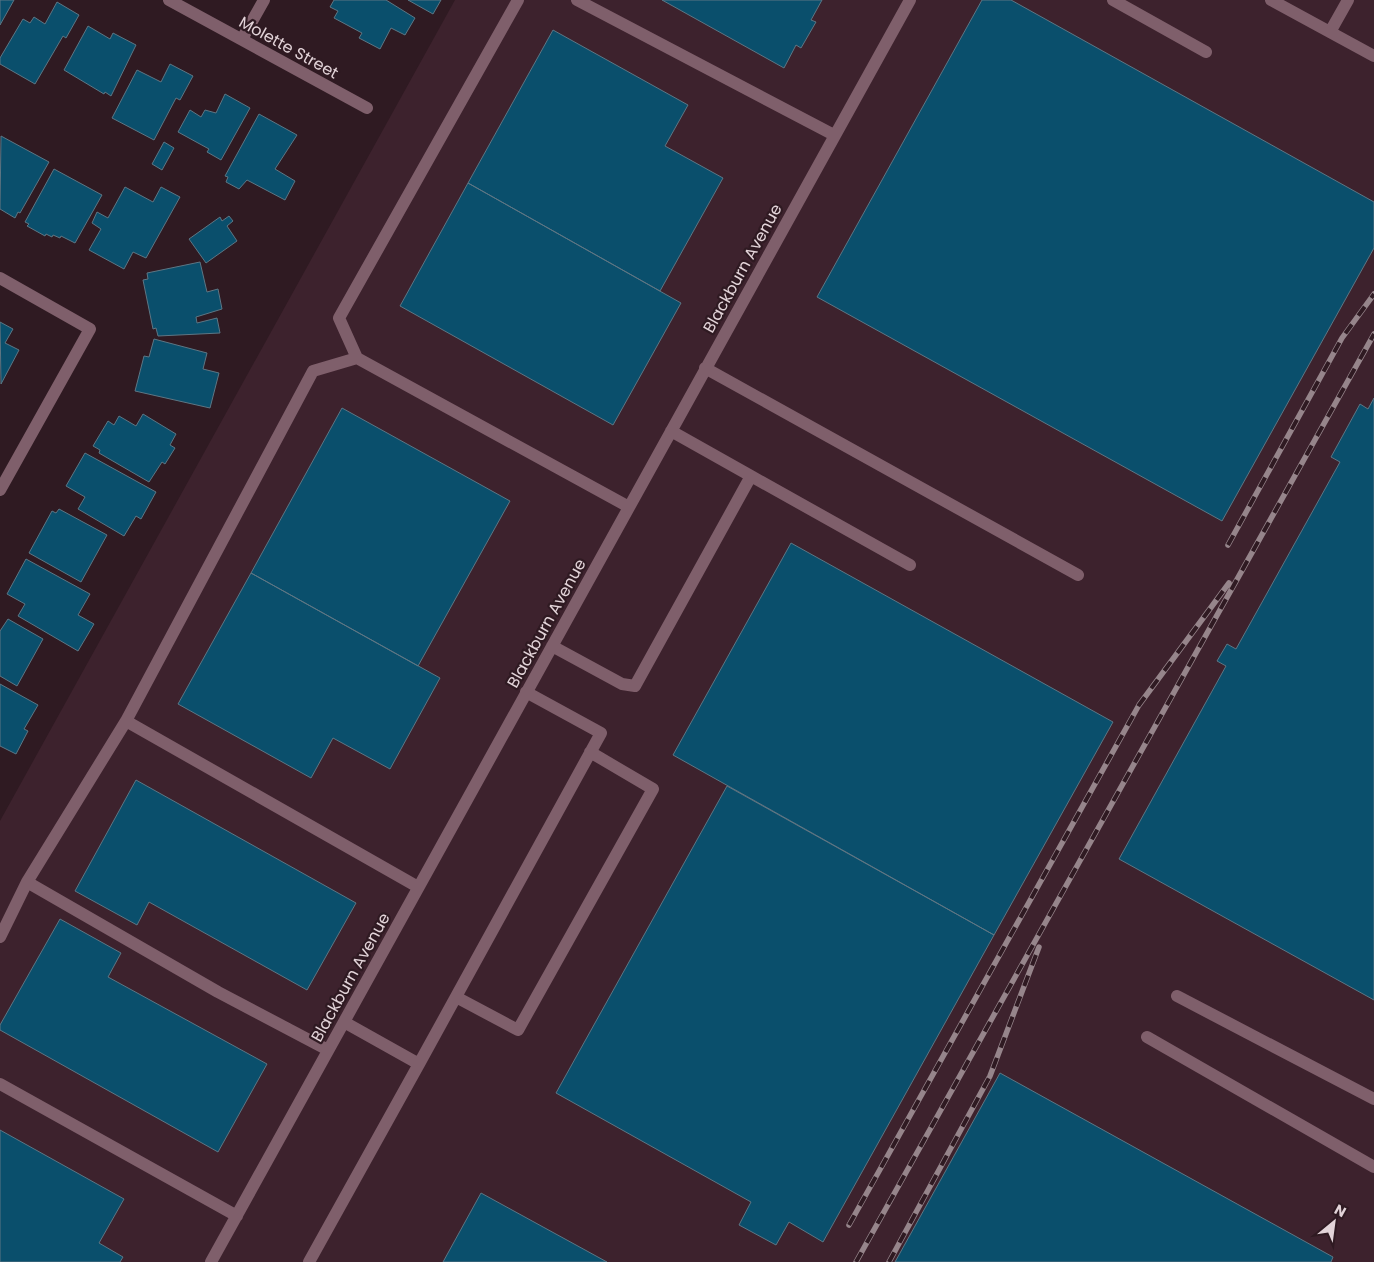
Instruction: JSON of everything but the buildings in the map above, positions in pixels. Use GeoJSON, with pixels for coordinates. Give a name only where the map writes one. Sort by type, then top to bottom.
{"type":"FeatureCollection","features":[{"type":"Feature","properties":{"kind":"street","name":"Molette Street"},"geometry":{"type":"LineString","coordinates":[[169,0],[367,108]]}},
{"type":"Feature","properties":{"kind":"street"},"geometry":{"type":"LineString","coordinates":[[242,40],[264,0]]}},
{"type":"Feature","properties":{"kind":"street"},"geometry":{"type":"LineString","coordinates":[[518,0],[340,318],[357,358],[629,506]]}},
{"type":"Feature","properties":{"kind":"street"},"geometry":{"type":"LineString","coordinates":[[577,0],[834,136]]}},
{"type":"Feature","properties":{"kind":"street","name":"Blackburn Avenue"},"geometry":{"type":"LineString","coordinates":[[211,1262],[910,0]]}},
{"type":"Feature","properties":{"kind":"street"},"geometry":{"type":"LineString","coordinates":[[1114,0],[1206,52]]}},
{"type":"Feature","properties":{"kind":"street"},"geometry":{"type":"LineString","coordinates":[[1271,0],[1374,56]]}},
{"type":"Feature","properties":{"kind":"street"},"geometry":{"type":"LineString","coordinates":[[1330,32],[1348,0]]}},
{"type":"Feature","properties":{"kind":"street"},"geometry":{"type":"LineString","coordinates":[[0,278],[90,328],[0,490]]}},
{"type":"Feature","properties":{"kind":"street"},"geometry":{"type":"LineString","coordinates":[[0,937],[27,882],[126,721],[313,371],[357,358]]}},
{"type":"Feature","properties":{"kind":"street"},"geometry":{"type":"LineString","coordinates":[[705,368],[1078,575]]}},
{"type":"Feature","properties":{"kind":"street"},"geometry":{"type":"LineString","coordinates":[[671,431],[910,565]]}},
{"type":"Feature","properties":{"kind":"street"},"geometry":{"type":"LineString","coordinates":[[552,646],[622,684],[635,686],[751,476]]}},
{"type":"Feature","properties":{"kind":"street"},"geometry":{"type":"LineString","coordinates":[[309,1262],[601,733],[526,692]]}},
{"type":"Feature","properties":{"kind":"street"},"geometry":{"type":"LineString","coordinates":[[126,721],[418,887]]}},
{"type":"Feature","properties":{"kind":"street"},"geometry":{"type":"LineString","coordinates":[[456,997],[518,1030],[653,789],[590,752]]}},
{"type":"Feature","properties":{"kind":"street"},"geometry":{"type":"LineString","coordinates":[[27,882],[218,992],[328,1050]]}},
{"type":"Feature","properties":{"kind":"street"},"geometry":{"type":"LineString","coordinates":[[1177,996],[1374,1099]]}},
{"type":"Feature","properties":{"kind":"street"},"geometry":{"type":"LineString","coordinates":[[344,1022],[419,1064]]}},
{"type":"Feature","properties":{"kind":"street"},"geometry":{"type":"LineString","coordinates":[[1147,1037],[1374,1166]]}},
{"type":"Feature","properties":{"kind":"street"},"geometry":{"type":"LineString","coordinates":[[0,1084],[237,1216]]}},
{"type":"Feature","properties":{"kind":"shaded area"},"geometry":{"type":"Polygon","coordinates":[[[455,0],[1374,0],[1374,1262],[0,1262],[0,821],[455,0]]]}},
{"type":"Feature","properties":{"kind":"railway"},"geometry":{"type":"LineString","coordinates":[[1228,545],[1342,338],[1374,294]]}},
{"type":"Feature","properties":{"kind":"railway"},"geometry":{"type":"LineString","coordinates":[[856,1262],[1374,334]]}},
{"type":"Feature","properties":{"kind":"railway"},"geometry":{"type":"LineString","coordinates":[[849,1225],[1139,705],[1229,583]]}},
{"type":"Feature","properties":{"kind":"railway"},"geometry":{"type":"LineString","coordinates":[[889,1262],[990,1076],[1039,947]]}}]}
